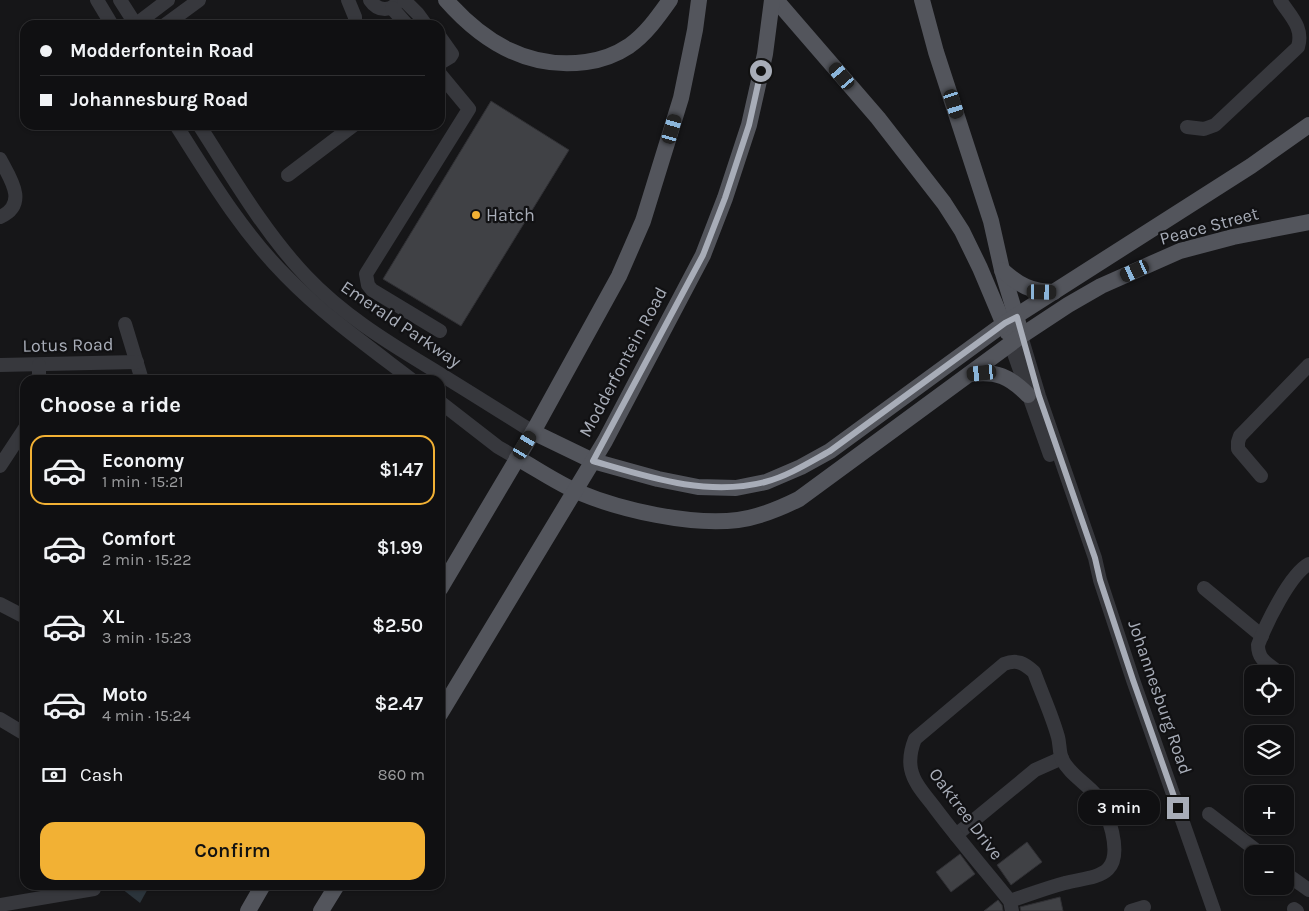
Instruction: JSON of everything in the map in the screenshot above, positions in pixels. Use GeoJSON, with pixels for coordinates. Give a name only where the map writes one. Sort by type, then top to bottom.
{"type":"FeatureCollection","features":[{"type":"Feature","properties":{"kind":"main road"},"geometry":{"type":"LineString","coordinates":[[446,0],[474,28],[494,42],[520,55],[552,64],[574,64],[592,61],[610,56],[629,46],[651,26],[670,0]]}},
{"type":"Feature","properties":{"kind":"main road"},"geometry":{"type":"LineString","coordinates":[[445,580],[534,432],[619,276],[643,222],[681,98],[699,0]]}},
{"type":"Feature","properties":{"kind":"main road","name":"Modderfontein Road"},"geometry":{"type":"LineString","coordinates":[[445,706],[576,491],[703,255],[725,198],[749,125],[764,54],[772,0]]}},
{"type":"Feature","properties":{"kind":"main road"},"geometry":{"type":"LineString","coordinates":[[776,0],[878,118],[944,203],[962,231],[1011,320]]}},
{"type":"Feature","properties":{"kind":"main road"},"geometry":{"type":"LineString","coordinates":[[922,0],[936,52],[991,221],[1016,340]]}},
{"type":"Feature","properties":{"kind":"main road","name":"Peace Street"},"geometry":{"type":"LineString","coordinates":[[593,461],[658,479],[698,487],[736,488],[758,484],[801,467],[830,451],[920,384],[1011,320],[1251,166],[1309,125]]}},
{"type":"Feature","properties":{"kind":"main road","name":"Peace Street"},"geometry":{"type":"LineString","coordinates":[[517,458],[576,491],[598,500],[656,515],[707,522],[738,520],[770,513],[799,499],[1016,340],[1068,305],[1101,286],[1180,251],[1309,222]]}},
{"type":"Feature","properties":{"kind":"main road"},"geometry":{"type":"LineString","coordinates":[[1002,270],[1016,281],[1034,290],[1054,292]]}},
{"type":"Feature","properties":{"kind":"main road"},"geometry":{"type":"LineString","coordinates":[[971,374],[990,373],[1000,375],[1018,385],[1028,395]]}},
{"type":"Feature","properties":{"kind":"main road"},"geometry":{"type":"LineString","coordinates":[[534,432],[593,461]]}},
{"type":"Feature","properties":{"kind":"main road"},"geometry":{"type":"LineString","coordinates":[[248,911],[261,890]]}},
{"type":"Feature","properties":{"kind":"main road"},"geometry":{"type":"LineString","coordinates":[[321,911],[334,890]]}},
{"type":"Feature","properties":{"kind":"street"},"geometry":{"type":"LineString","coordinates":[[96,0],[109,20]]}},
{"type":"Feature","properties":{"kind":"street"},"geometry":{"type":"LineString","coordinates":[[120,0],[132,20]]}},
{"type":"Feature","properties":{"kind":"street"},"geometry":{"type":"LineString","coordinates":[[142,20],[168,0]]}},
{"type":"Feature","properties":{"kind":"street"},"geometry":{"type":"LineString","coordinates":[[172,20],[199,0]]}},
{"type":"Feature","properties":{"kind":"street"},"geometry":{"type":"LineString","coordinates":[[412,0],[428,20]]}},
{"type":"Feature","properties":{"kind":"street"},"geometry":{"type":"LineString","coordinates":[[1187,127],[1204,129],[1215,125],[1298,46],[1300,30],[1280,0]]}},
{"type":"Feature","properties":{"kind":"street"},"geometry":{"type":"LineString","coordinates":[[386,4],[396,20]]}},
{"type":"Feature","properties":{"kind":"street"},"geometry":{"type":"LineString","coordinates":[[386,4],[402,20]]}},
{"type":"Feature","properties":{"kind":"street"},"geometry":{"type":"LineString","coordinates":[[353,14],[386,4],[418,14],[422,20]]}},
{"type":"Feature","properties":{"kind":"street"},"geometry":{"type":"LineString","coordinates":[[445,44],[451,52],[445,60]]}},
{"type":"Feature","properties":{"kind":"street"},"geometry":{"type":"LineString","coordinates":[[440,331],[372,290],[368,285],[366,274],[469,109],[445,80]]}},
{"type":"Feature","properties":{"kind":"street","name":"Emerald Parkway"},"geometry":{"type":"LineString","coordinates":[[179,130],[242,223],[284,275],[302,293],[336,321],[406,375]]}},
{"type":"Feature","properties":{"kind":"street","name":"Emerald Parkway"},"geometry":{"type":"LineString","coordinates":[[202,130],[264,224],[286,255],[307,278],[331,301],[362,324],[441,375]]}},
{"type":"Feature","properties":{"kind":"street"},"geometry":{"type":"LineString","coordinates":[[288,175],[347,130]]}},
{"type":"Feature","properties":{"kind":"street"},"geometry":{"type":"LineString","coordinates":[[0,159],[15,187],[17,196],[7,214],[0,217]]}},
{"type":"Feature","properties":{"kind":"street"},"geometry":{"type":"LineString","coordinates":[[125,324],[141,375]]}},
{"type":"Feature","properties":{"kind":"street","name":"Johannesburg Road"},"geometry":{"type":"LineString","coordinates":[[1016,340],[1028,395],[1083,548],[1100,580]]}},
{"type":"Feature","properties":{"kind":"street","name":"Johannesburg Road"},"geometry":{"type":"LineString","coordinates":[[1016,340],[1039,396],[1095,558],[1100,580],[1133,680],[1214,911]]}},
{"type":"Feature","properties":{"kind":"street","name":"Lotus Road"},"geometry":{"type":"LineString","coordinates":[[0,364],[39,365],[137,362]]}},
{"type":"Feature","properties":{"kind":"street"},"geometry":{"type":"LineString","coordinates":[[39,365],[39,375]]}},
{"type":"Feature","properties":{"kind":"street"},"geometry":{"type":"LineString","coordinates":[[1261,476],[1238,449],[1240,436],[1309,365]]}},
{"type":"Feature","properties":{"kind":"street","name":"Emerald Parkway"},"geometry":{"type":"LineString","coordinates":[[445,377],[534,432]]}},
{"type":"Feature","properties":{"kind":"street"},"geometry":{"type":"LineString","coordinates":[[445,406],[498,447],[517,458]]}},
{"type":"Feature","properties":{"kind":"street"},"geometry":{"type":"LineString","coordinates":[[0,466],[20,436]]}},
{"type":"Feature","properties":{"kind":"street"},"geometry":{"type":"LineString","coordinates":[[1270,665],[1258,653],[1258,644],[1292,582],[1304,567],[1309,564]]}},
{"type":"Feature","properties":{"kind":"street"},"geometry":{"type":"LineString","coordinates":[[1204,588],[1262,636]]}},
{"type":"Feature","properties":{"kind":"street"},"geometry":{"type":"LineString","coordinates":[[0,604],[20,614]]}},
{"type":"Feature","properties":{"kind":"street","name":"Oaktree Drive"},"geometry":{"type":"LineString","coordinates":[[1012,661],[1027,665],[1034,672],[1058,738],[1062,758],[1068,768],[1098,797],[1103,805],[1116,846],[1115,855],[1108,870],[1101,874],[1065,883],[1011,906],[916,782],[911,769],[911,748],[915,739],[1004,664],[1012,661]]}},
{"type":"Feature","properties":{"kind":"street"},"geometry":{"type":"LineString","coordinates":[[0,719],[20,731]]}},
{"type":"Feature","properties":{"kind":"street"},"geometry":{"type":"LineString","coordinates":[[956,835],[1035,770],[1062,758]]}},
{"type":"Feature","properties":{"kind":"street"},"geometry":{"type":"LineString","coordinates":[[1210,814],[1250,845]]}},
{"type":"Feature","properties":{"kind":"street"},"geometry":{"type":"LineString","coordinates":[[1294,879],[1309,890]]}},
{"type":"Feature","properties":{"kind":"street"},"geometry":{"type":"LineString","coordinates":[[0,905],[88,890]]}},
{"type":"Feature","properties":{"kind":"shaded area"},"geometry":{"type":"Polygon","coordinates":[[[123,890],[147,890],[140,903],[123,890]]]}},
{"type":"Feature","properties":{"kind":"building","name":"Hatch"},"geometry":{"type":"Polygon","coordinates":[[[491,101],[569,150],[461,326],[383,279],[491,101]]]}},
{"type":"Feature","properties":{"kind":"building"},"geometry":{"type":"Polygon","coordinates":[[[1027,842],[1042,862],[1011,885],[997,865],[1027,842]]]}},
{"type":"Feature","properties":{"kind":"building"},"geometry":{"type":"Polygon","coordinates":[[[960,854],[975,874],[951,892],[936,872],[960,854]]]}},
{"type":"Feature","properties":{"kind":"building"},"geometry":{"type":"Polygon","coordinates":[[[1060,897],[1063,911],[1021,911],[1020,907],[1060,897]]]}},
{"type":"Feature","properties":{"kind":"building"},"geometry":{"type":"Polygon","coordinates":[[[998,900],[1002,905],[1003,911],[984,911],[998,900]]]}},
{"type":"Feature","properties":{"kind":"place","name":"Hatch"},"geometry":{"type":"Point","coordinates":[476,215]}},
{"type":"Feature","properties":{"kind":"route"},"geometry":{"type":"LineString","coordinates":[[761,71],[749,125],[725,198],[703,255],[593,461],[658,479],[698,487],[736,488],[766,482],[801,467],[830,451],[1005,323],[1017,317],[1039,396],[1095,558],[1100,580],[1133,680],[1178,808]]}}]}
